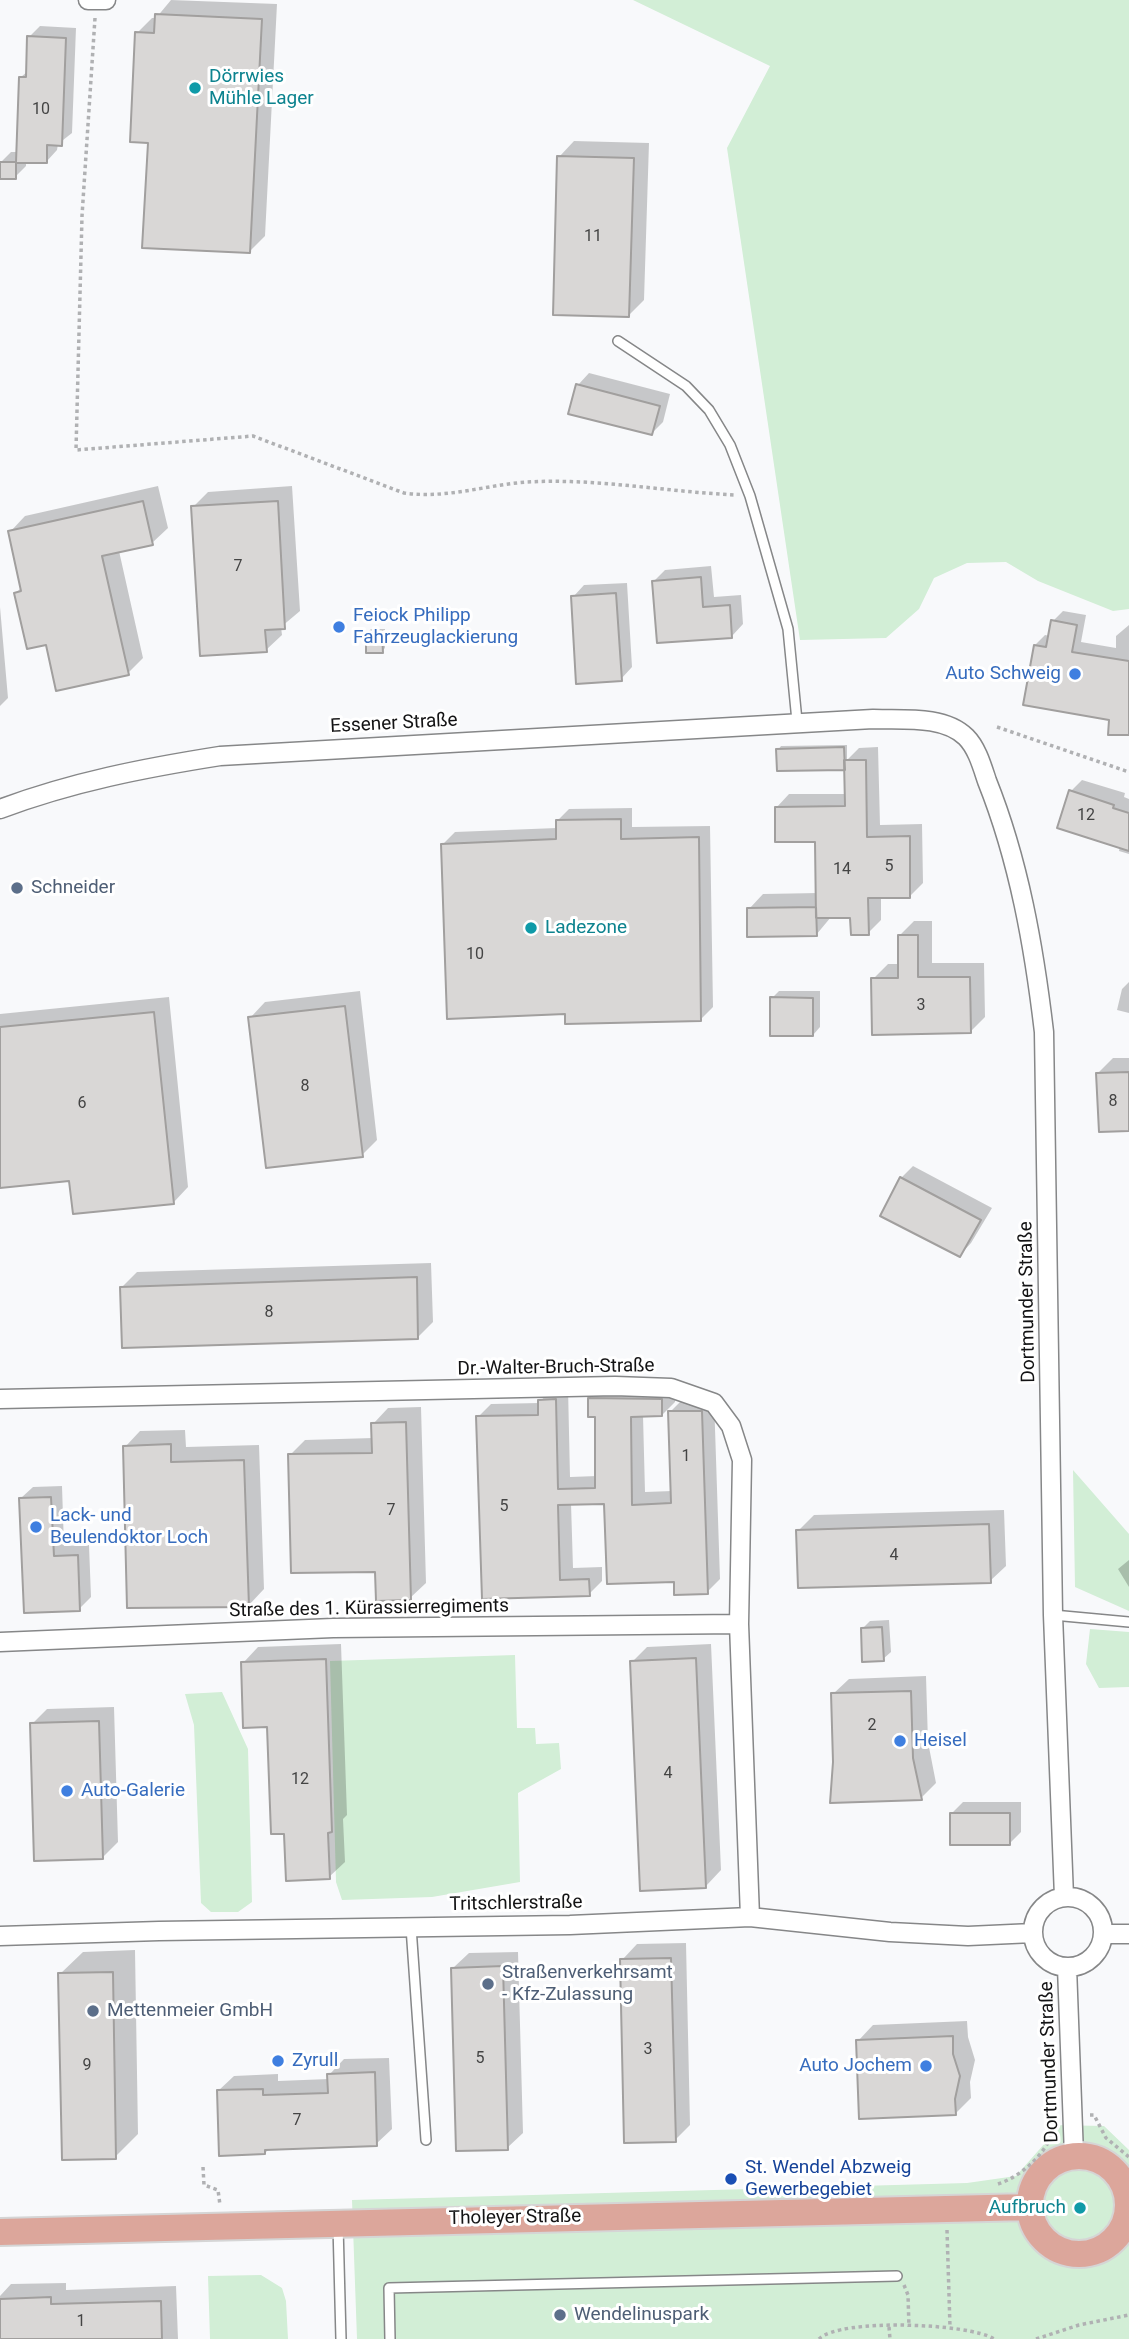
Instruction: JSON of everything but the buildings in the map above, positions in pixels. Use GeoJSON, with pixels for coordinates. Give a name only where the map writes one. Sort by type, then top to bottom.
{"type":"FeatureCollection","features":[{"type":"Feature","properties":{"kind":"main road"},"geometry":{"type":"LineString","coordinates":[[1074,2156],[1088,2156],[1111,2167],[1125,2189],[1128,2202],[1127,2216],[1113,2240],[1101,2248],[1081,2253],[1060,2251],[1048,2243],[1038,2233],[1029,2207],[1031,2192],[1047,2167],[1060,2159],[1074,2156]]}},
{"type":"Feature","properties":{"kind":"main road","name":"Tholeyer Straße"},"geometry":{"type":"LineString","coordinates":[[0,2232],[1029,2207]]}},
{"type":"Feature","properties":{"kind":"street","name":"Essener Straße"},"geometry":{"type":"LineString","coordinates":[[0,809],[51,790],[126,771],[220,756],[797,721],[914,720],[951,727]]}},
{"type":"Feature","properties":{"kind":"street","name":"Dortmunder Straße"},"geometry":{"type":"LineString","coordinates":[[951,727],[966,737],[976,752],[995,800],[1016,872],[1038,980],[1047,1094],[1053,1615],[1064,1897]]}},
{"type":"Feature","properties":{"kind":"street","name":"Dr.-Walter-Bruch-Straße"},"geometry":{"type":"LineString","coordinates":[[0,1399],[615,1386],[671,1388],[714,1403],[731,1426],[742,1460],[739,1624],[750,1917]]}},
{"type":"Feature","properties":{"kind":"street","name":"Straße des 1. Kürassierregiments"},"geometry":{"type":"LineString","coordinates":[[0,1643],[333,1628],[739,1624]]}},
{"type":"Feature","properties":{"kind":"street"},"geometry":{"type":"LineString","coordinates":[[1033,1933],[1034,1923],[1045,1905],[1064,1897],[1088,1903],[1101,1923],[1103,1934],[1129,1934]]}},
{"type":"Feature","properties":{"kind":"street","name":"Tritschlerstraße"},"geometry":{"type":"LineString","coordinates":[[0,1936],[570,1925],[750,1917],[968,1936],[1033,1933]]}},
{"type":"Feature","properties":{"kind":"street","name":"Dortmunder Straße"},"geometry":{"type":"LineString","coordinates":[[1033,1933],[1040,1953],[1047,1960],[1068,1967],[1087,1961],[1095,1954],[1103,1934]]}},
{"type":"Feature","properties":{"kind":"street","name":"Dortmunder Straße"},"geometry":{"type":"LineString","coordinates":[[1068,1967],[1074,2156]]}},
{"type":"Feature","properties":{"kind":"lane"},"geometry":{"type":"LineString","coordinates":[[618,341],[686,386],[709,410],[730,445],[750,496],[788,629],[797,721]]}},
{"type":"Feature","properties":{"kind":"lane"},"geometry":{"type":"LineString","coordinates":[[1053,1615],[1129,1622]]}},
{"type":"Feature","properties":{"kind":"lane"},"geometry":{"type":"LineString","coordinates":[[411,1927],[426,2140]]}},
{"type":"Feature","properties":{"kind":"lane"},"geometry":{"type":"LineString","coordinates":[[338,2222],[341,2339]]}},
{"type":"Feature","properties":{"kind":"lane"},"geometry":{"type":"LineString","coordinates":[[390,2339],[389,2288],[897,2276]]}},
{"type":"Feature","properties":{"kind":"path"},"geometry":{"type":"LineString","coordinates":[[97,1],[82,216],[76,450],[253,436],[404,493],[429,497],[526,482],[584,482],[750,496]]}},
{"type":"Feature","properties":{"kind":"path"},"geometry":{"type":"LineString","coordinates":[[997,727],[1129,772]]}},
{"type":"Feature","properties":{"kind":"path"},"geometry":{"type":"LineString","coordinates":[[1094,2115],[1105,2138],[1129,2157]]}},
{"type":"Feature","properties":{"kind":"path"},"geometry":{"type":"LineString","coordinates":[[203,2167],[204,2185],[218,2190],[222,2225]]}},
{"type":"Feature","properties":{"kind":"path"},"geometry":{"type":"LineString","coordinates":[[946,2210],[950,2328]]}},
{"type":"Feature","properties":{"kind":"path"},"geometry":{"type":"LineString","coordinates":[[897,2276],[908,2295],[909,2327]]}},
{"type":"Feature","properties":{"kind":"path"},"geometry":{"type":"LineString","coordinates":[[1037,2339],[1079,2325],[1129,2315]]}},
{"type":"Feature","properties":{"kind":"path"},"geometry":{"type":"LineString","coordinates":[[819,2339],[846,2327],[909,2327],[950,2328],[986,2334],[994,2339]]}},
{"type":"Feature","properties":{"kind":"path"},"geometry":{"type":"LineString","coordinates":[[889,2327],[890,2339]]}},
{"type":"Feature","properties":{"kind":"green space"},"geometry":{"type":"Polygon","coordinates":[[[633,0],[1129,0],[1129,609],[1113,611],[1038,581],[1006,562],[967,563],[934,578],[919,609],[886,638],[800,640],[727,148],[770,66],[633,0]]]}},
{"type":"Feature","properties":{"kind":"green space"},"geometry":{"type":"Polygon","coordinates":[[[1073,1470],[1129,1534],[1129,1611],[1075,1587],[1073,1470]]]}},
{"type":"Feature","properties":{"kind":"green space"},"geometry":{"type":"Polygon","coordinates":[[[1090,1629],[1129,1632],[1129,1687],[1099,1688],[1086,1664],[1090,1629]]]}},
{"type":"Feature","properties":{"kind":"green space"},"geometry":{"type":"Polygon","coordinates":[[[515,1655],[517,1728],[535,1728],[536,1744],[559,1743],[561,1769],[518,1793],[520,1882],[432,1897],[342,1900],[336,1882],[330,1661],[515,1655]]]}},
{"type":"Feature","properties":{"kind":"green space"},"geometry":{"type":"Polygon","coordinates":[[[222,1692],[248,1749],[252,1902],[238,1912],[211,1912],[201,1903],[194,1725],[185,1694],[222,1692]]]}},
{"type":"Feature","properties":{"kind":"green space"},"geometry":{"type":"Polygon","coordinates":[[[1053,2125],[1104,2126],[1129,2150],[1129,2339],[357,2339],[352,2200],[967,2183],[1016,2176],[1045,2143],[1053,2125]]]}},
{"type":"Feature","properties":{"kind":"green space"},"geometry":{"type":"Polygon","coordinates":[[[261,2275],[282,2288],[286,2301],[288,2339],[210,2339],[208,2276],[261,2275]]]}},
{"type":"Feature","properties":{"kind":"place","name":"Dörrwies Mühle Lager"},"geometry":{"type":"Point","coordinates":[195,88]}},
{"type":"Feature","properties":{"kind":"place","name":"Feiock Philipp Fahrzeuglackierung"},"geometry":{"type":"Point","coordinates":[339,627]}},
{"type":"Feature","properties":{"kind":"place","name":"Auto Schweig"},"geometry":{"type":"Point","coordinates":[1075,674]}},
{"type":"Feature","properties":{"kind":"place","name":"Schneider"},"geometry":{"type":"Point","coordinates":[17,888]}},
{"type":"Feature","properties":{"kind":"place","name":"Ladezone"},"geometry":{"type":"Point","coordinates":[531,928]}},
{"type":"Feature","properties":{"kind":"place","name":"Lack- und Beulendoktor Loch"},"geometry":{"type":"Point","coordinates":[36,1527]}},
{"type":"Feature","properties":{"kind":"place","name":"Heisel"},"geometry":{"type":"Point","coordinates":[900,1741]}},
{"type":"Feature","properties":{"kind":"place","name":"Auto-Galerie"},"geometry":{"type":"Point","coordinates":[67,1791]}},
{"type":"Feature","properties":{"kind":"place","name":"Straßenverkehrsamt - Kfz-Zulassung"},"geometry":{"type":"Point","coordinates":[488,1984]}},
{"type":"Feature","properties":{"kind":"place","name":"Mettenmeier GmbH"},"geometry":{"type":"Point","coordinates":[93,2011]}},
{"type":"Feature","properties":{"kind":"place","name":"Zyrull"},"geometry":{"type":"Point","coordinates":[278,2061]}},
{"type":"Feature","properties":{"kind":"place","name":"Auto Jochem"},"geometry":{"type":"Point","coordinates":[926,2066]}},
{"type":"Feature","properties":{"kind":"place","name":"St. Wendel Abzweig Gewerbegebiet"},"geometry":{"type":"Point","coordinates":[731,2179]}},
{"type":"Feature","properties":{"kind":"place","name":"Aufbruch"},"geometry":{"type":"Point","coordinates":[1080,2208]}},
{"type":"Feature","properties":{"kind":"place","name":"Wendelinuspark"},"geometry":{"type":"Point","coordinates":[560,2315]}}]}
